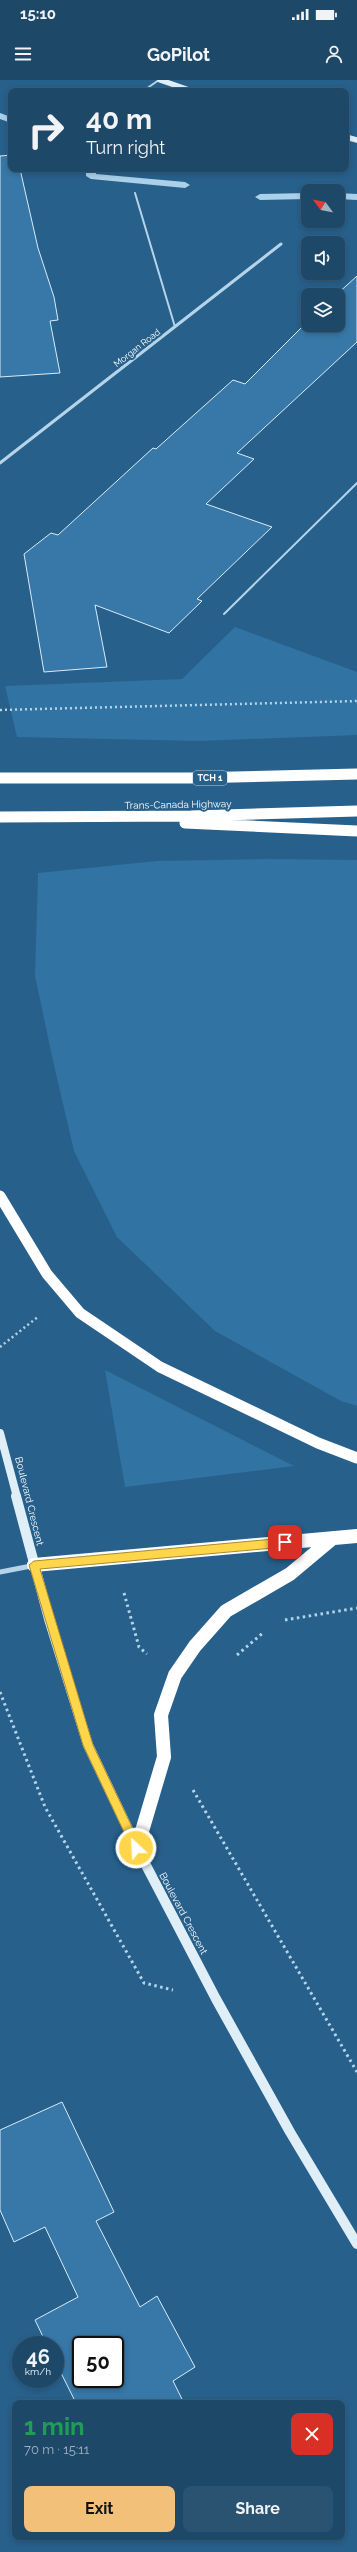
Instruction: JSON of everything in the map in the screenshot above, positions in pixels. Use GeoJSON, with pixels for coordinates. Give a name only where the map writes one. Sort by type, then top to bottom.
{"type":"FeatureCollection","features":[{"type":"Feature","properties":{"kind":"highway","name":"TCH 1"},"geometry":{"type":"LineString","coordinates":[[0,778],[198,778],[357,774]]}},
{"type":"Feature","properties":{"kind":"highway","name":"Trans-Canada Highway"},"geometry":{"type":"LineString","coordinates":[[0,817],[66,818],[357,811]]}},
{"type":"Feature","properties":{"kind":"highway"},"geometry":{"type":"LineString","coordinates":[[66,818],[357,831]]}},
{"type":"Feature","properties":{"kind":"highway"},"geometry":{"type":"LineString","coordinates":[[0,1196],[47,1274],[80,1313],[160,1367],[318,1443],[357,1458]]}},
{"type":"Feature","properties":{"kind":"highway"},"geometry":{"type":"LineString","coordinates":[[34,1565],[357,1536]]}},
{"type":"Feature","properties":{"kind":"highway"},"geometry":{"type":"LineString","coordinates":[[136,1848],[164,1757],[161,1716],[176,1675],[194,1646],[226,1611],[290,1574],[333,1538]]}},
{"type":"Feature","properties":{"kind":"main road"},"geometry":{"type":"LineString","coordinates":[[159,80],[183,88]]}},
{"type":"Feature","properties":{"kind":"main road","name":"Boulevard Crescent"},"geometry":{"type":"LineString","coordinates":[[0,1433],[34,1565],[88,1745],[136,1848],[216,1999],[290,2132],[357,2244]]}},
{"type":"Feature","properties":{"kind":"street","name":"Morgan Road"},"geometry":{"type":"LineString","coordinates":[[0,463],[281,244]]}},
{"type":"Feature","properties":{"kind":"street"},"geometry":{"type":"LineString","coordinates":[[0,1572],[34,1565]]}},
{"type":"Feature","properties":{"kind":"lane"},"geometry":{"type":"LineString","coordinates":[[147,88],[159,80]]}},
{"type":"Feature","properties":{"kind":"lane"},"geometry":{"type":"LineString","coordinates":[[136,193],[175,327]]}},
{"type":"Feature","properties":{"kind":"lane"},"geometry":{"type":"LineString","coordinates":[[224,614],[357,483]]}},
{"type":"Feature","properties":{"kind":"path"},"geometry":{"type":"LineString","coordinates":[[0,710],[357,701]]}},
{"type":"Feature","properties":{"kind":"path"},"geometry":{"type":"LineString","coordinates":[[124,1592],[139,1647],[148,1656]]}},
{"type":"Feature","properties":{"kind":"path"},"geometry":{"type":"LineString","coordinates":[[283,1621],[357,1608]]}},
{"type":"Feature","properties":{"kind":"path"},"geometry":{"type":"LineString","coordinates":[[233,1658],[265,1631]]}},
{"type":"Feature","properties":{"kind":"path"},"geometry":{"type":"LineString","coordinates":[[0,1692],[45,1807],[144,1983]]}},
{"type":"Feature","properties":{"kind":"path"},"geometry":{"type":"LineString","coordinates":[[190,1786],[357,2072]]}},
{"type":"Feature","properties":{"kind":"shaded area"},"geometry":{"type":"Polygon","coordinates":[[[235,627],[357,672],[357,735],[199,741],[17,737],[5,686],[182,679],[235,627]]]}},
{"type":"Feature","properties":{"kind":"shaded area"},"geometry":{"type":"Polygon","coordinates":[[[266,859],[357,860],[357,1406],[341,1401],[215,1331],[117,1237],[74,1151],[35,976],[38,873],[157,861],[266,859]]]}},
{"type":"Feature","properties":{"kind":"shaded area"},"geometry":{"type":"Polygon","coordinates":[[[105,1370],[294,1466],[125,1487],[105,1370]]]}},
{"type":"Feature","properties":{"kind":"building"},"geometry":{"type":"Polygon","coordinates":[[[8,155],[8,172],[21,172],[38,248],[54,297],[58,320],[50,321],[60,373],[0,377],[0,156],[8,155]]]}},
{"type":"Feature","properties":{"kind":"building"},"geometry":{"type":"Polygon","coordinates":[[[357,276],[357,342],[237,453],[254,459],[206,504],[272,527],[197,599],[202,601],[169,633],[95,605],[107,667],[44,672],[24,554],[51,533],[58,535],[153,448],[156,449],[233,380],[245,384],[301,328],[301,332],[345,332],[345,288],[344,288],[357,276]]]}},
{"type":"Feature","properties":{"kind":"building"},"geometry":{"type":"Polygon","coordinates":[[[62,2102],[114,2212],[96,2221],[140,2307],[157,2296],[195,2367],[173,2381],[182,2400],[74,2400],[64,2379],[64,2336],[43,2336],[35,2320],[78,2297],[45,2227],[14,2242],[0,2210],[0,2130],[62,2102]]]}},
{"type":"Feature","properties":{"kind":"waterway"},"geometry":{"type":"LineString","coordinates":[[0,116],[8,119]]}},
{"type":"Feature","properties":{"kind":"waterway"},"geometry":{"type":"LineString","coordinates":[[91,172],[91,176],[185,185]]}},
{"type":"Feature","properties":{"kind":"waterway"},"geometry":{"type":"LineString","coordinates":[[260,197],[301,196]]}},
{"type":"Feature","properties":{"kind":"waterway"},"geometry":{"type":"LineString","coordinates":[[345,196],[357,197]]}},
{"type":"Feature","properties":{"kind":"route"},"geometry":{"type":"LineString","coordinates":[[136,1848],[88,1745],[59,1654],[34,1565],[285,1542]]}}]}
